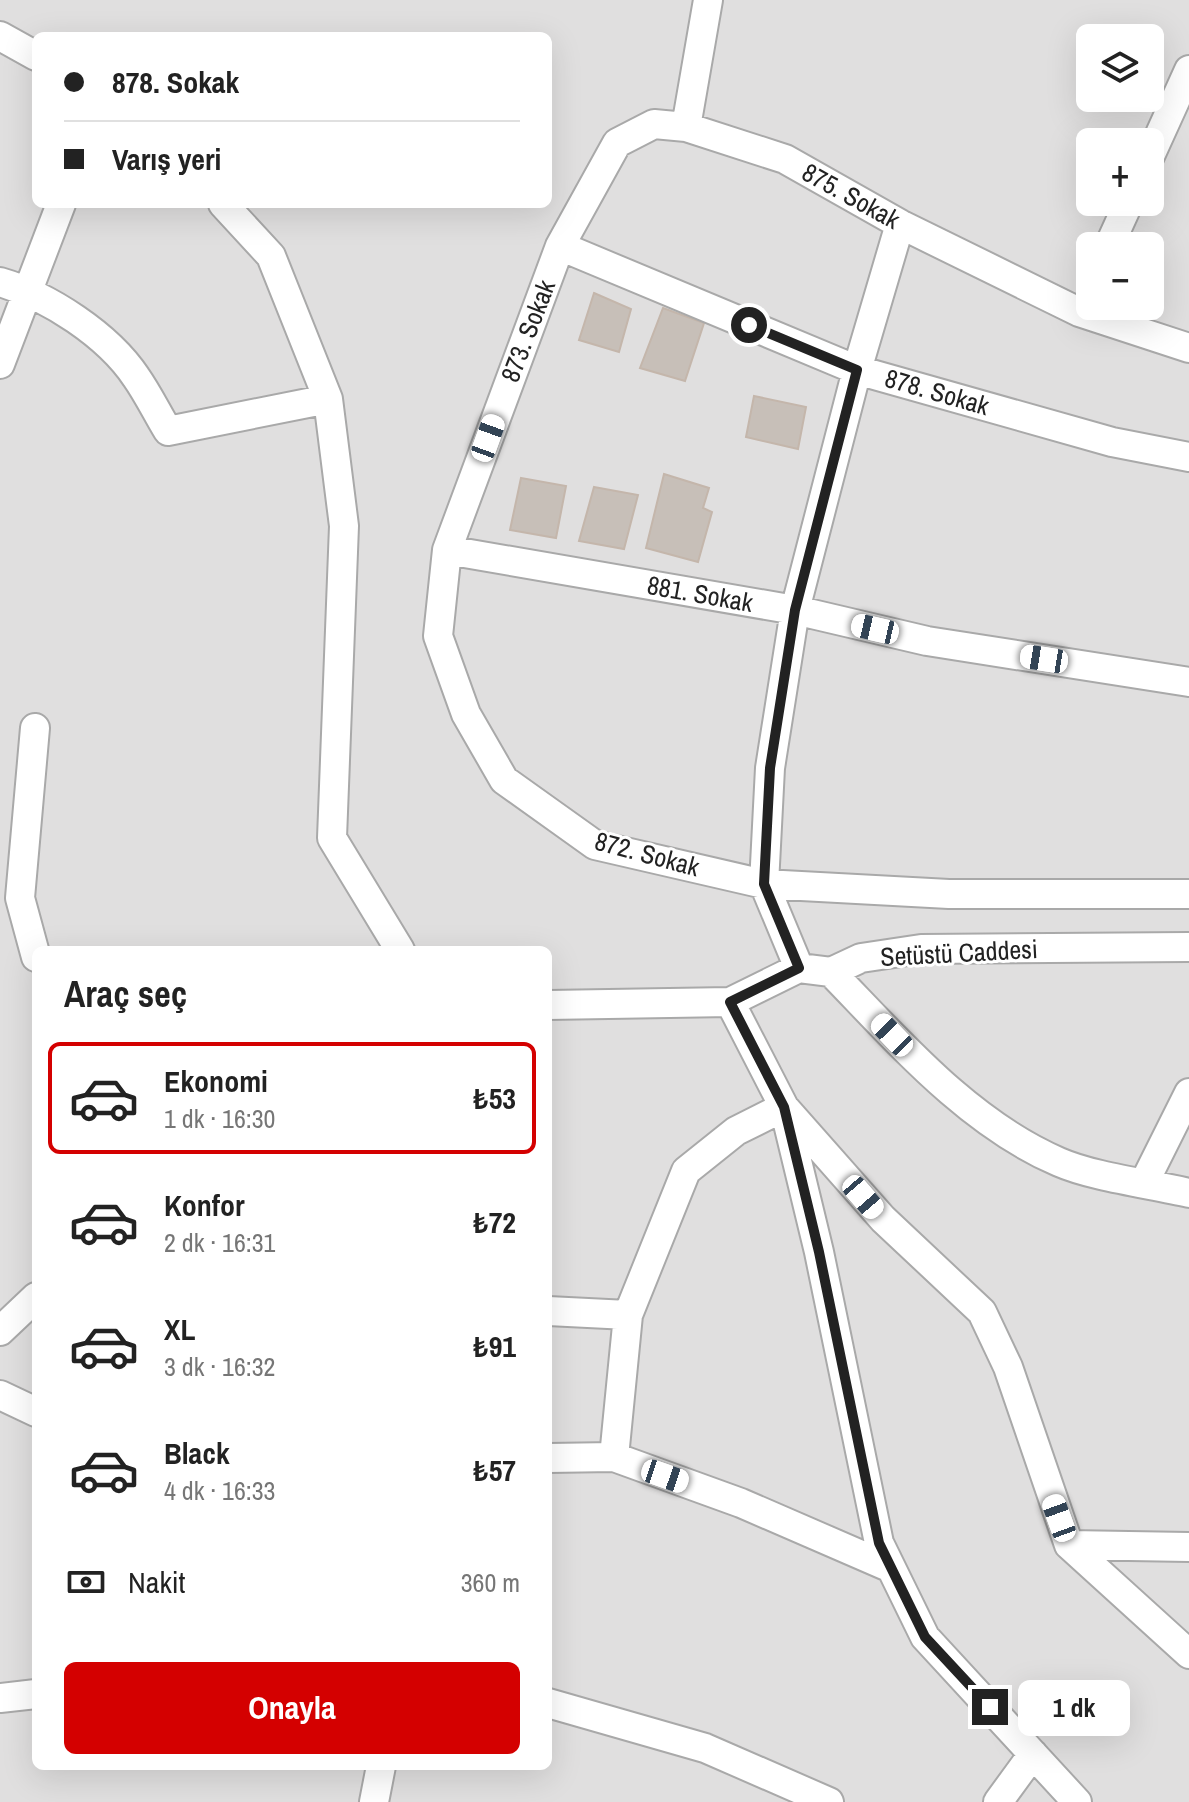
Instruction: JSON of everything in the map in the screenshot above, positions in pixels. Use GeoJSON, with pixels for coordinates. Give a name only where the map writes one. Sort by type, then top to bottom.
{"type":"FeatureCollection","features":[{"type":"Feature","properties":{"kind":"street"},"geometry":{"type":"LineString","coordinates":[[686,127],[708,0]]}},
{"type":"Feature","properties":{"kind":"street"},"geometry":{"type":"LineString","coordinates":[[0,36],[32,54]]}},
{"type":"Feature","properties":{"kind":"street"},"geometry":{"type":"LineString","coordinates":[[1163,128],[1189,70]]}},
{"type":"Feature","properties":{"kind":"street","name":"875. Sokak"},"geometry":{"type":"LineString","coordinates":[[560,246],[617,143],[654,124],[686,127],[785,159],[900,224],[1076,296]]}},
{"type":"Feature","properties":{"kind":"street"},"geometry":{"type":"LineString","coordinates":[[0,364],[14,286],[59,208]]}},
{"type":"Feature","properties":{"kind":"street"},"geometry":{"type":"LineString","coordinates":[[227,208],[271,256],[328,399],[344,526],[332,838],[398,946]]}},
{"type":"Feature","properties":{"kind":"street"},"geometry":{"type":"LineString","coordinates":[[552,1005],[730,1002],[799,968],[764,884],[770,768],[795,610],[857,370],[900,224]]}},
{"type":"Feature","properties":{"kind":"street","name":"878. Sokak"},"geometry":{"type":"LineString","coordinates":[[560,246],[857,370],[1112,442],[1189,457]]}},
{"type":"Feature","properties":{"kind":"street","name":"873. Sokak"},"geometry":{"type":"LineString","coordinates":[[447,550],[560,246]]}},
{"type":"Feature","properties":{"kind":"street"},"geometry":{"type":"LineString","coordinates":[[14,286],[86,326],[135,375],[168,431],[328,399]]}},
{"type":"Feature","properties":{"kind":"street","name":"875. Sokak"},"geometry":{"type":"LineString","coordinates":[[1128,320],[1189,348]]}},
{"type":"Feature","properties":{"kind":"street","name":"881. Sokak"},"geometry":{"type":"LineString","coordinates":[[447,550],[795,610],[927,641],[1189,682]]}},
{"type":"Feature","properties":{"kind":"street","name":"872. Sokak"},"geometry":{"type":"LineString","coordinates":[[447,550],[438,636],[466,714],[504,780],[595,845],[764,884],[949,894],[1189,894]]}},
{"type":"Feature","properties":{"kind":"street"},"geometry":{"type":"LineString","coordinates":[[32,948],[10,899],[35,728]]}},
{"type":"Feature","properties":{"kind":"street","name":"Setüstü Caddesi"},"geometry":{"type":"LineString","coordinates":[[799,968],[831,972],[861,958],[921,949],[1189,947]]}},
{"type":"Feature","properties":{"kind":"street"},"geometry":{"type":"LineString","coordinates":[[831,972],[913,1056],[985,1119],[1059,1163],[1189,1193]]}},
{"type":"Feature","properties":{"kind":"street"},"geometry":{"type":"LineString","coordinates":[[730,1002],[784,1107],[819,1252],[879,1543],[925,1637],[1077,1802]]}},
{"type":"Feature","properties":{"kind":"street"},"geometry":{"type":"LineString","coordinates":[[1144,1183],[1189,1093]]}},
{"type":"Feature","properties":{"kind":"street"},"geometry":{"type":"LineString","coordinates":[[614,1457],[628,1315],[686,1171],[736,1131],[784,1107]]}},
{"type":"Feature","properties":{"kind":"street"},"geometry":{"type":"LineString","coordinates":[[784,1107],[883,1219],[982,1312],[1008,1367],[1069,1545],[1189,1654]]}},
{"type":"Feature","properties":{"kind":"street"},"geometry":{"type":"LineString","coordinates":[[0,1331],[32,1301]]}},
{"type":"Feature","properties":{"kind":"street"},"geometry":{"type":"LineString","coordinates":[[552,1311],[628,1315]]}},
{"type":"Feature","properties":{"kind":"street"},"geometry":{"type":"LineString","coordinates":[[0,1395],[32,1410]]}},
{"type":"Feature","properties":{"kind":"street"},"geometry":{"type":"LineString","coordinates":[[552,1458],[614,1457],[741,1503],[891,1568]]}},
{"type":"Feature","properties":{"kind":"street"},"geometry":{"type":"LineString","coordinates":[[1069,1545],[1189,1547]]}},
{"type":"Feature","properties":{"kind":"street"},"geometry":{"type":"LineString","coordinates":[[0,1698],[32,1694]]}},
{"type":"Feature","properties":{"kind":"street"},"geometry":{"type":"LineString","coordinates":[[552,1704],[705,1748],[829,1802]]}},
{"type":"Feature","properties":{"kind":"street"},"geometry":{"type":"LineString","coordinates":[[998,1802],[1033,1754]]}},
{"type":"Feature","properties":{"kind":"street"},"geometry":{"type":"LineString","coordinates":[[374,1802],[380,1770]]}},
{"type":"Feature","properties":{"kind":"shaded area"},"geometry":{"type":"Polygon","coordinates":[[[0,0],[1189,0],[1189,1802],[0,1802],[0,0]]]}},
{"type":"Feature","properties":{"kind":"building"},"geometry":{"type":"Polygon","coordinates":[[[594,293],[631,309],[619,352],[579,340],[594,293]]]}},
{"type":"Feature","properties":{"kind":"building"},"geometry":{"type":"Polygon","coordinates":[[[663,308],[704,323],[685,381],[640,368],[663,308]]]}},
{"type":"Feature","properties":{"kind":"building"},"geometry":{"type":"Polygon","coordinates":[[[754,396],[806,407],[798,449],[746,437],[754,396]]]}},
{"type":"Feature","properties":{"kind":"building"},"geometry":{"type":"Polygon","coordinates":[[[664,474],[709,488],[703,508],[712,512],[698,562],[646,548],[664,474]]]}},
{"type":"Feature","properties":{"kind":"building"},"geometry":{"type":"Polygon","coordinates":[[[521,478],[566,486],[556,538],[510,530],[521,478]]]}},
{"type":"Feature","properties":{"kind":"building"},"geometry":{"type":"Polygon","coordinates":[[[594,487],[638,495],[624,549],[579,541],[594,487]]]}},
{"type":"Feature","properties":{"kind":"route"},"geometry":{"type":"LineString","coordinates":[[749,325],[857,370],[795,610],[770,768],[764,884],[799,968],[730,1002],[784,1107],[819,1252],[879,1543],[925,1637],[990,1707]]}}]}
